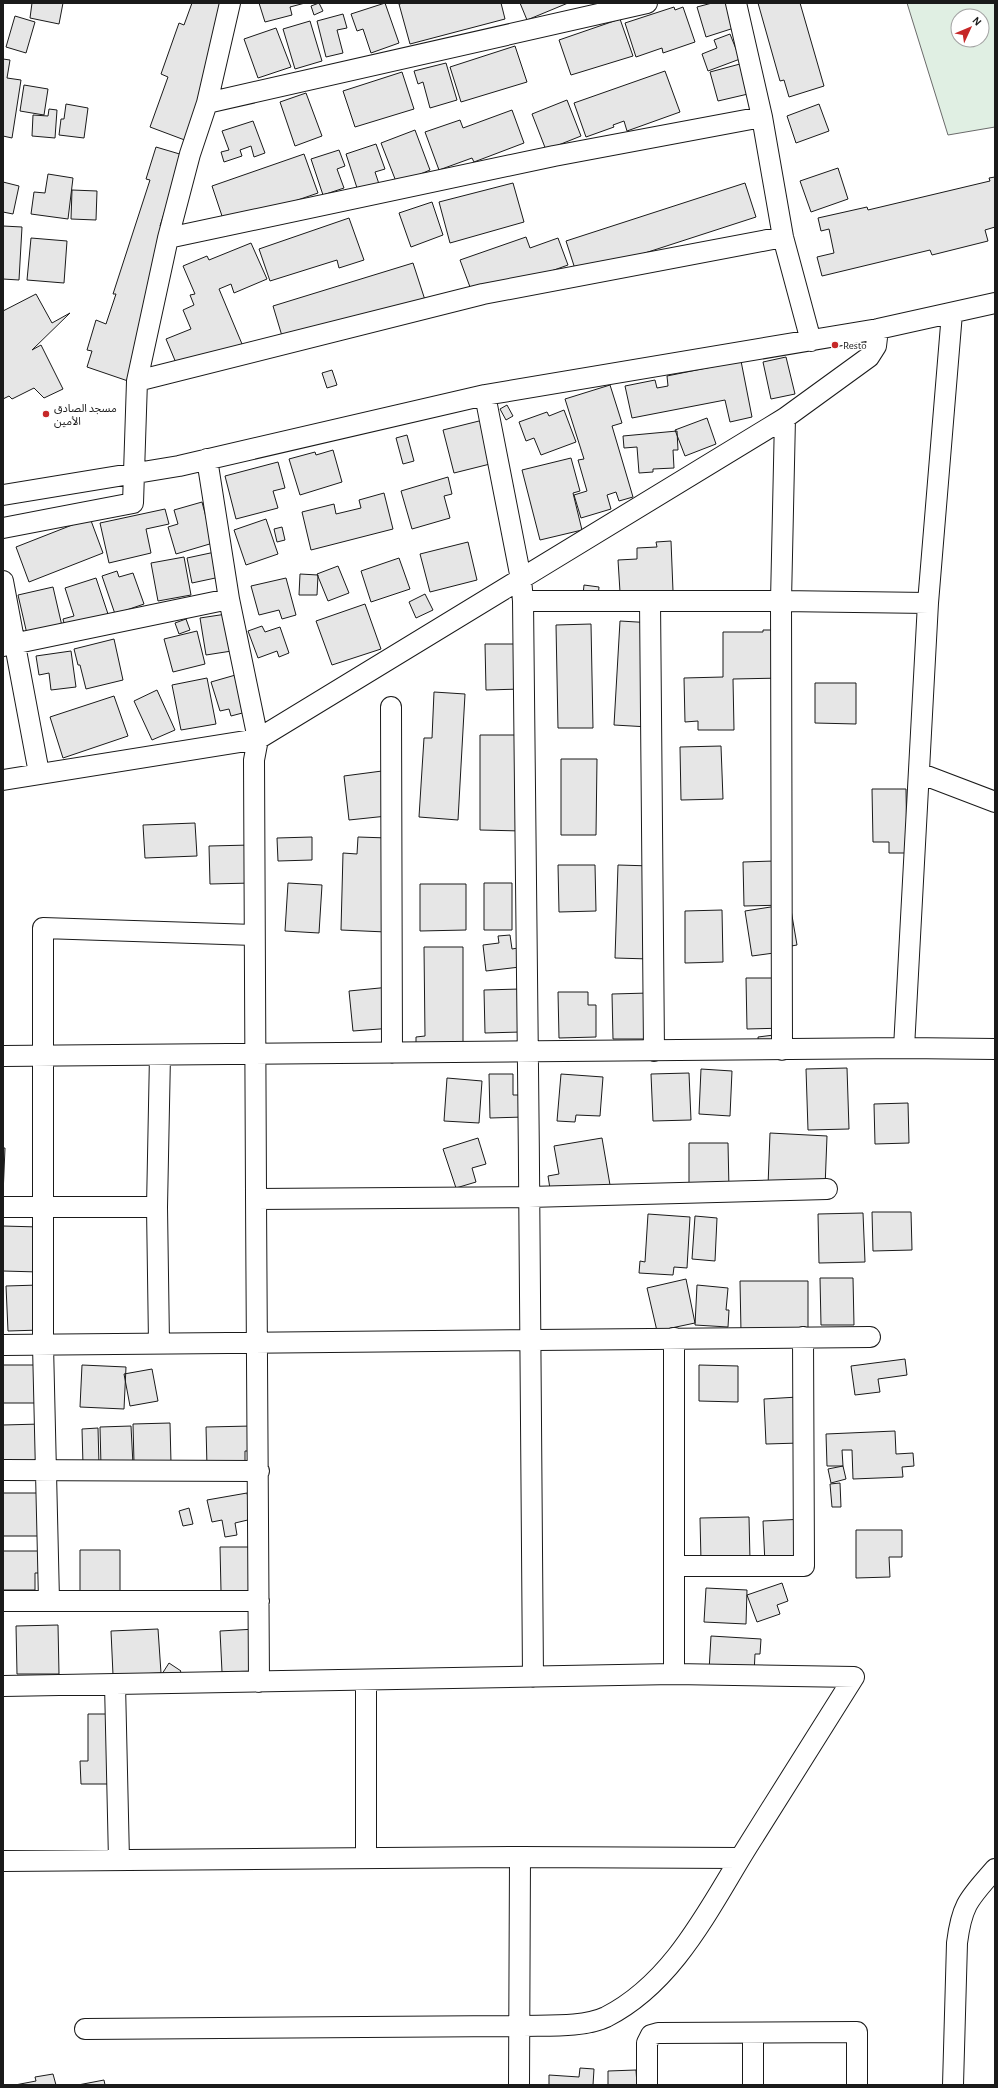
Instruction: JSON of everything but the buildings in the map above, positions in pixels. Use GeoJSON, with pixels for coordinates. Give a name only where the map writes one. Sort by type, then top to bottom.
{"type":"FeatureCollection","features":[{"type":"Feature","properties":{"kind":"street"},"geometry":{"type":"LineString","coordinates":[[3,528],[133,502],[137,381],[168,238],[190,154],[206,103],[230,3]]}},
{"type":"Feature","properties":{"kind":"street"},"geometry":{"type":"LineString","coordinates":[[206,103],[647,3]]}},
{"type":"Feature","properties":{"kind":"street"},"geometry":{"type":"LineString","coordinates":[[736,3],[762,117],[783,237],[811,341]]}},
{"type":"Feature","properties":{"kind":"street"},"geometry":{"type":"LineString","coordinates":[[168,238],[554,156],[762,117]]}},
{"type":"Feature","properties":{"kind":"street"},"geometry":{"type":"LineString","coordinates":[[137,381],[483,294],[783,237]]}},
{"type":"Feature","properties":{"kind":"street"},"geometry":{"type":"LineString","coordinates":[[3,495],[134,474],[207,459],[485,395],[878,330],[995,303]]}},
{"type":"Feature","properties":{"kind":"street"},"geometry":{"type":"LineString","coordinates":[[904,1048],[928,603],[952,313]]}},
{"type":"Feature","properties":{"kind":"street"},"geometry":{"type":"LineString","coordinates":[[3,780],[258,739],[785,418],[869,357],[876,346],[878,330]]}},
{"type":"Feature","properties":{"kind":"street"},"geometry":{"type":"LineString","coordinates":[[485,395],[521,579],[522,601],[526,1052],[532,1339],[533,1677]]}},
{"type":"Feature","properties":{"kind":"street"},"geometry":{"type":"LineString","coordinates":[[782,1050],[781,601],[785,418]]}},
{"type":"Feature","properties":{"kind":"street"},"geometry":{"type":"LineString","coordinates":[[207,459],[229,599],[258,739],[254,760],[254,1054],[258,1342],[259,1682]]}},
{"type":"Feature","properties":{"kind":"street"},"geometry":{"type":"LineString","coordinates":[[3,581],[9,645],[39,773]]}},
{"type":"Feature","properties":{"kind":"street"},"geometry":{"type":"LineString","coordinates":[[9,645],[229,599]]}},
{"type":"Feature","properties":{"kind":"street"},"geometry":{"type":"LineString","coordinates":[[522,601],[781,601],[928,603]]}},
{"type":"Feature","properties":{"kind":"street"},"geometry":{"type":"LineString","coordinates":[[650,601],[654,1051]]}},
{"type":"Feature","properties":{"kind":"street"},"geometry":{"type":"LineString","coordinates":[[391,707],[392,1053]]}},
{"type":"Feature","properties":{"kind":"street"},"geometry":{"type":"LineString","coordinates":[[919,773],[995,802]]}},
{"type":"Feature","properties":{"kind":"street"},"geometry":{"type":"LineString","coordinates":[[49,1600],[43,1345],[43,928],[254,935]]}},
{"type":"Feature","properties":{"kind":"street"},"geometry":{"type":"LineString","coordinates":[[3,1056],[904,1048],[995,1049]]}},
{"type":"Feature","properties":{"kind":"street"},"geometry":{"type":"LineString","coordinates":[[159,1343],[157,1207],[160,1055]]}},
{"type":"Feature","properties":{"kind":"street"},"geometry":{"type":"LineString","coordinates":[[256,1199],[529,1197],[827,1189]]}},
{"type":"Feature","properties":{"kind":"street"},"geometry":{"type":"LineString","coordinates":[[3,1207],[157,1207]]}},
{"type":"Feature","properties":{"kind":"street"},"geometry":{"type":"LineString","coordinates":[[674,1566],[804,1566],[803,1337]]}},
{"type":"Feature","properties":{"kind":"street"},"geometry":{"type":"LineString","coordinates":[[3,1345],[870,1337]]}},
{"type":"Feature","properties":{"kind":"street"},"geometry":{"type":"LineString","coordinates":[[674,1338],[674,1674]]}},
{"type":"Feature","properties":{"kind":"street"},"geometry":{"type":"LineString","coordinates":[[3,1470],[258,1471]]}},
{"type":"Feature","properties":{"kind":"street"},"geometry":{"type":"LineString","coordinates":[[3,1601],[259,1600]]}},
{"type":"Feature","properties":{"kind":"street"},"geometry":{"type":"LineString","coordinates":[[3,1686],[674,1674],[854,1677],[697,1929],[666,1970],[634,2000],[605,2018],[576,2024],[519,2026],[85,2029]]}},
{"type":"Feature","properties":{"kind":"street"},"geometry":{"type":"LineString","coordinates":[[366,1680],[366,1858]]}},
{"type":"Feature","properties":{"kind":"street"},"geometry":{"type":"LineString","coordinates":[[116,1684],[119,1860]]}},
{"type":"Feature","properties":{"kind":"street"},"geometry":{"type":"LineString","coordinates":[[3,1861],[520,1857],[740,1858]]}},
{"type":"Feature","properties":{"kind":"street"},"geometry":{"type":"LineString","coordinates":[[519,2085],[520,1857]]}},
{"type":"Feature","properties":{"kind":"street"},"geometry":{"type":"LineString","coordinates":[[953,2085],[957,1943],[960,1924],[963,1910],[970,1898],[995,1869]]}},
{"type":"Feature","properties":{"kind":"street"},"geometry":{"type":"LineString","coordinates":[[647,2085],[647,2043],[651,2035],[658,2033],[857,2032],[857,2085]]}},
{"type":"Feature","properties":{"kind":"street"},"geometry":{"type":"LineString","coordinates":[[753,2033],[754,2085]]}},
{"type":"Feature","properties":{"kind":"green space"},"geometry":{"type":"Polygon","coordinates":[[[907,3],[995,3],[995,127],[948,135],[907,3]]]}},
{"type":"Feature","properties":{"kind":"place","name":"Resto"},"geometry":{"type":"Point","coordinates":[835,345]}},
{"type":"Feature","properties":{"kind":"place","name":"مسجد الصادق الأمين"},"geometry":{"type":"Point","coordinates":[46,414]}}]}
